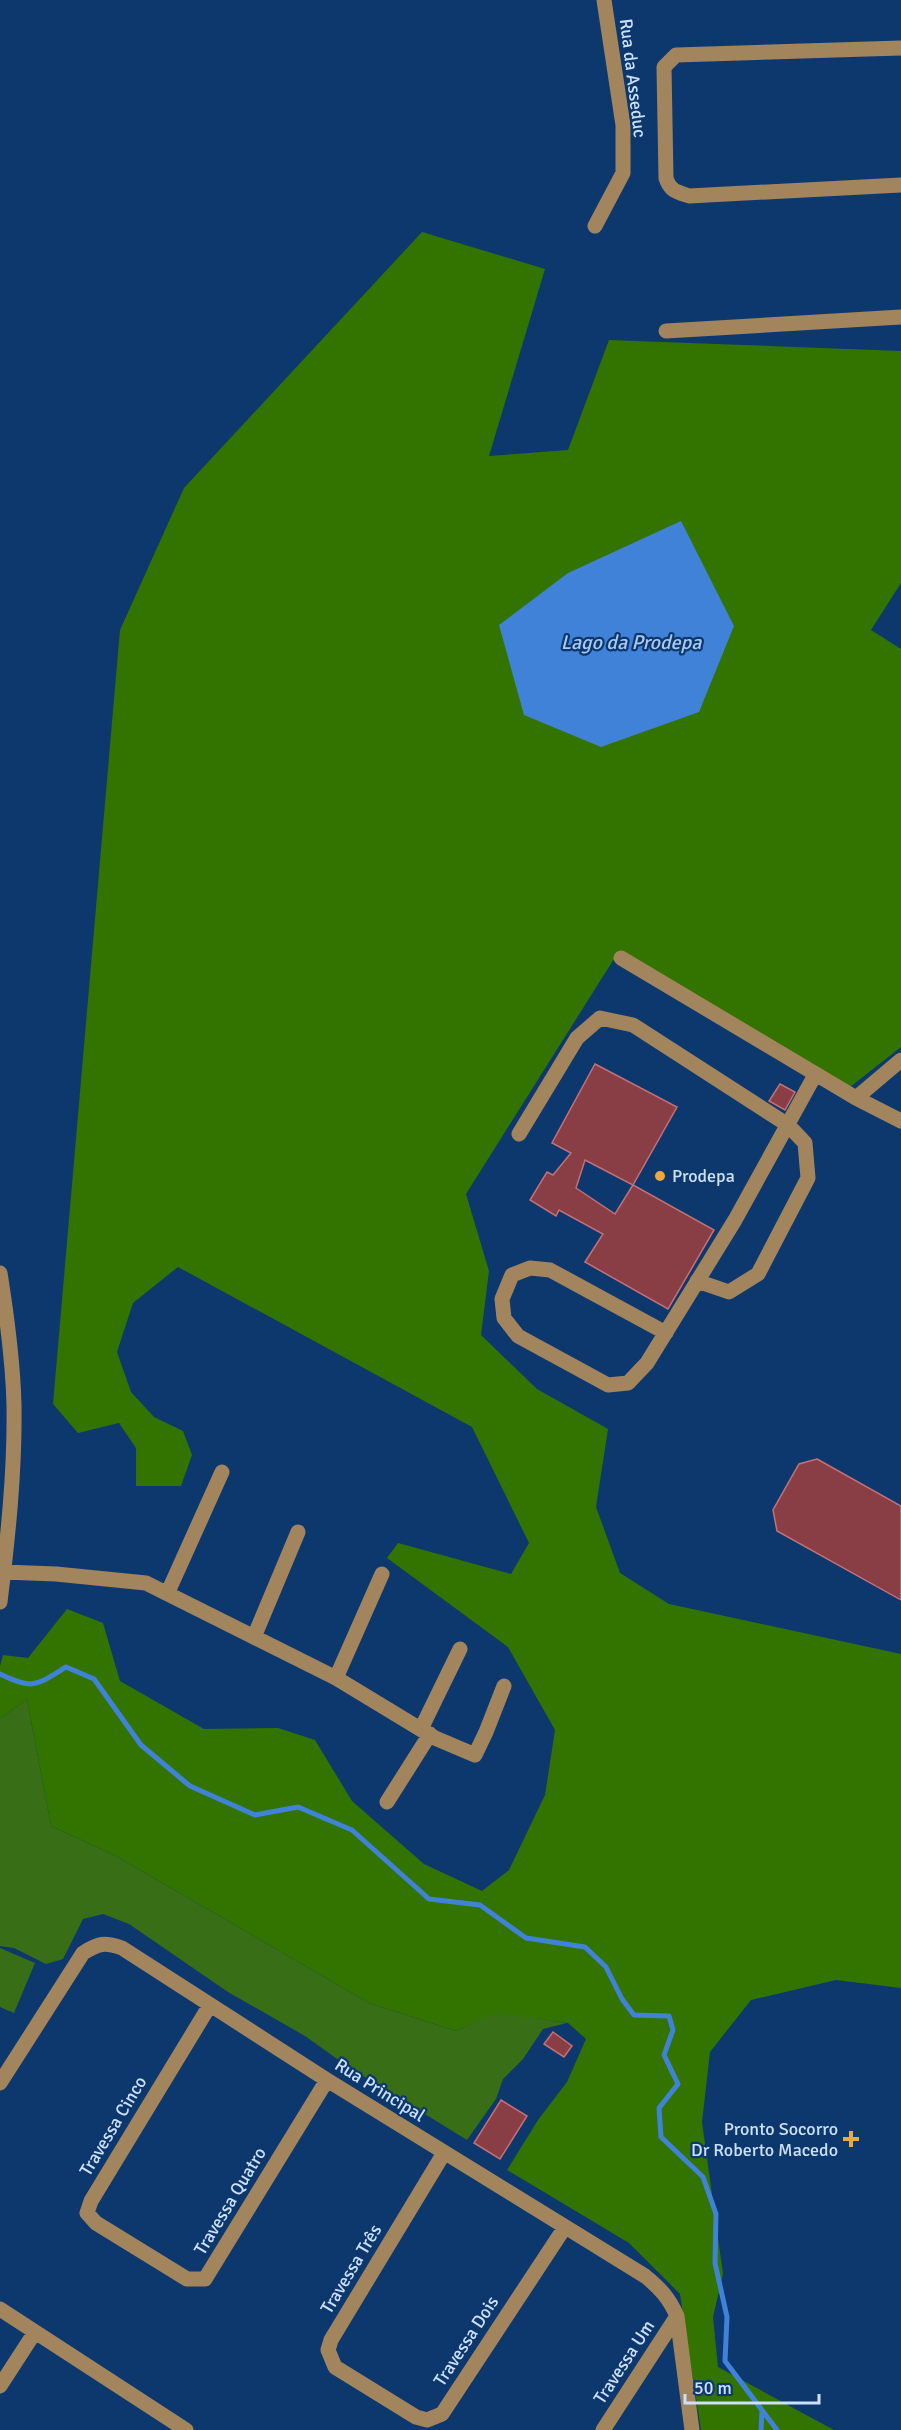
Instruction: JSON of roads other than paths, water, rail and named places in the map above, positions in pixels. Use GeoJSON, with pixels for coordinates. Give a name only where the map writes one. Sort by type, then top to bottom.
{"type":"FeatureCollection","features":[{"type":"Feature","properties":{"kind":"street","name":"Rua da Asseduc"},"geometry":{"type":"LineString","coordinates":[[595,226],[623,173],[623,125],[604,0]]}},
{"type":"Feature","properties":{"kind":"street"},"geometry":{"type":"LineString","coordinates":[[901,48],[676,55],[664,67],[666,178],[674,191],[689,196],[901,185]]}},
{"type":"Feature","properties":{"kind":"street"},"geometry":{"type":"LineString","coordinates":[[666,331],[901,317]]}},
{"type":"Feature","properties":{"kind":"street"},"geometry":{"type":"LineString","coordinates":[[621,957],[815,1076],[901,1121]]}},
{"type":"Feature","properties":{"kind":"street"},"geometry":{"type":"LineString","coordinates":[[519,1134],[577,1038],[600,1018],[633,1025],[788,1125],[806,1143],[808,1178],[758,1274],[729,1292],[697,1281]]}},
{"type":"Feature","properties":{"kind":"street"},"geometry":{"type":"LineString","coordinates":[[856,1098],[901,1060]]}},
{"type":"Feature","properties":{"kind":"street"},"geometry":{"type":"LineString","coordinates":[[666,1332],[550,1270],[530,1268],[512,1275],[502,1299],[504,1318],[518,1336],[608,1385],[628,1383],[647,1362],[666,1332],[735,1220],[815,1076]]}},
{"type":"Feature","properties":{"kind":"street"},"geometry":{"type":"LineString","coordinates":[[0,1273],[10,1338],[14,1405],[11,1504],[0,1602]]}},
{"type":"Feature","properties":{"kind":"street"},"geometry":{"type":"LineString","coordinates":[[168,1592],[222,1472]]}},
{"type":"Feature","properties":{"kind":"street"},"geometry":{"type":"LineString","coordinates":[[254,1637],[298,1532]]}},
{"type":"Feature","properties":{"kind":"street"},"geometry":{"type":"LineString","coordinates":[[4,1572],[56,1574],[146,1583],[336,1678],[425,1732],[475,1755],[504,1686]]}},
{"type":"Feature","properties":{"kind":"street"},"geometry":{"type":"LineString","coordinates":[[336,1678],[382,1574]]}},
{"type":"Feature","properties":{"kind":"street"},"geometry":{"type":"LineString","coordinates":[[387,1802],[425,1732],[460,1649]]}},
{"type":"Feature","properties":{"kind":"street","name":"Rua Principal"},"geometry":{"type":"LineString","coordinates":[[0,2084],[83,1953],[96,1944],[109,1944],[122,1948],[327,2080],[645,2276],[660,2288],[670,2299],[677,2316],[692,2430]]}},
{"type":"Feature","properties":{"kind":"street","name":"Travessa Cinco"},"geometry":{"type":"LineString","coordinates":[[140,2251],[96,2223],[87,2213],[91,2201],[210,2006]]}},
{"type":"Feature","properties":{"kind":"street","name":"Travessa Quatro"},"geometry":{"type":"LineString","coordinates":[[140,2251],[187,2279],[206,2279],[327,2080]]}},
{"type":"Feature","properties":{"kind":"street","name":"Travessa Três"},"geometry":{"type":"LineString","coordinates":[[376,2392],[335,2367],[328,2350],[331,2340],[444,2153]]}},
{"type":"Feature","properties":{"kind":"street","name":"Travessa Dois"},"geometry":{"type":"LineString","coordinates":[[376,2392],[416,2418],[427,2420],[442,2414],[565,2227]]}},
{"type":"Feature","properties":{"kind":"street"},"geometry":{"type":"LineString","coordinates":[[0,2309],[186,2430]]}},
{"type":"Feature","properties":{"kind":"street","name":"Travessa Um"},"geometry":{"type":"LineString","coordinates":[[603,2430],[677,2316]]}},
{"type":"Feature","properties":{"kind":"street"},"geometry":{"type":"LineString","coordinates":[[0,2386],[35,2332]]}},
{"type":"Feature","properties":{"kind":"water","name":"Lago da Prodepa"},"geometry":{"type":"Polygon","coordinates":[[[681,521],[734,626],[699,712],[601,747],[524,715],[499,625],[568,573],[681,521]]]}},
{"type":"Feature","properties":{"kind":"waterway"},"geometry":{"type":"LineString","coordinates":[[0,1674],[20,1682],[34,1684],[66,1667],[94,1679],[141,1745],[190,1786],[255,1815],[298,1807],[352,1830],[429,1899],[480,1905],[526,1938],[585,1947],[606,1967],[622,1999],[634,2015],[669,2016],[673,2030],[664,2055],[678,2084],[659,2108],[661,2137],[703,2177],[716,2214],[715,2263],[727,2317],[725,2361],[777,2430]]}},
{"type":"Feature","properties":{"kind":"waterway"},"geometry":{"type":"LineString","coordinates":[[761,2430],[762,2411]]}},
{"type":"Feature","properties":{"kind":"place","name":"Prodepa"},"geometry":{"type":"Point","coordinates":[660,1176]}},
{"type":"Feature","properties":{"kind":"place","name":"Pronto Socorro Dr Roberto Macedo"},"geometry":{"type":"Point","coordinates":[851,2139]}}]}
